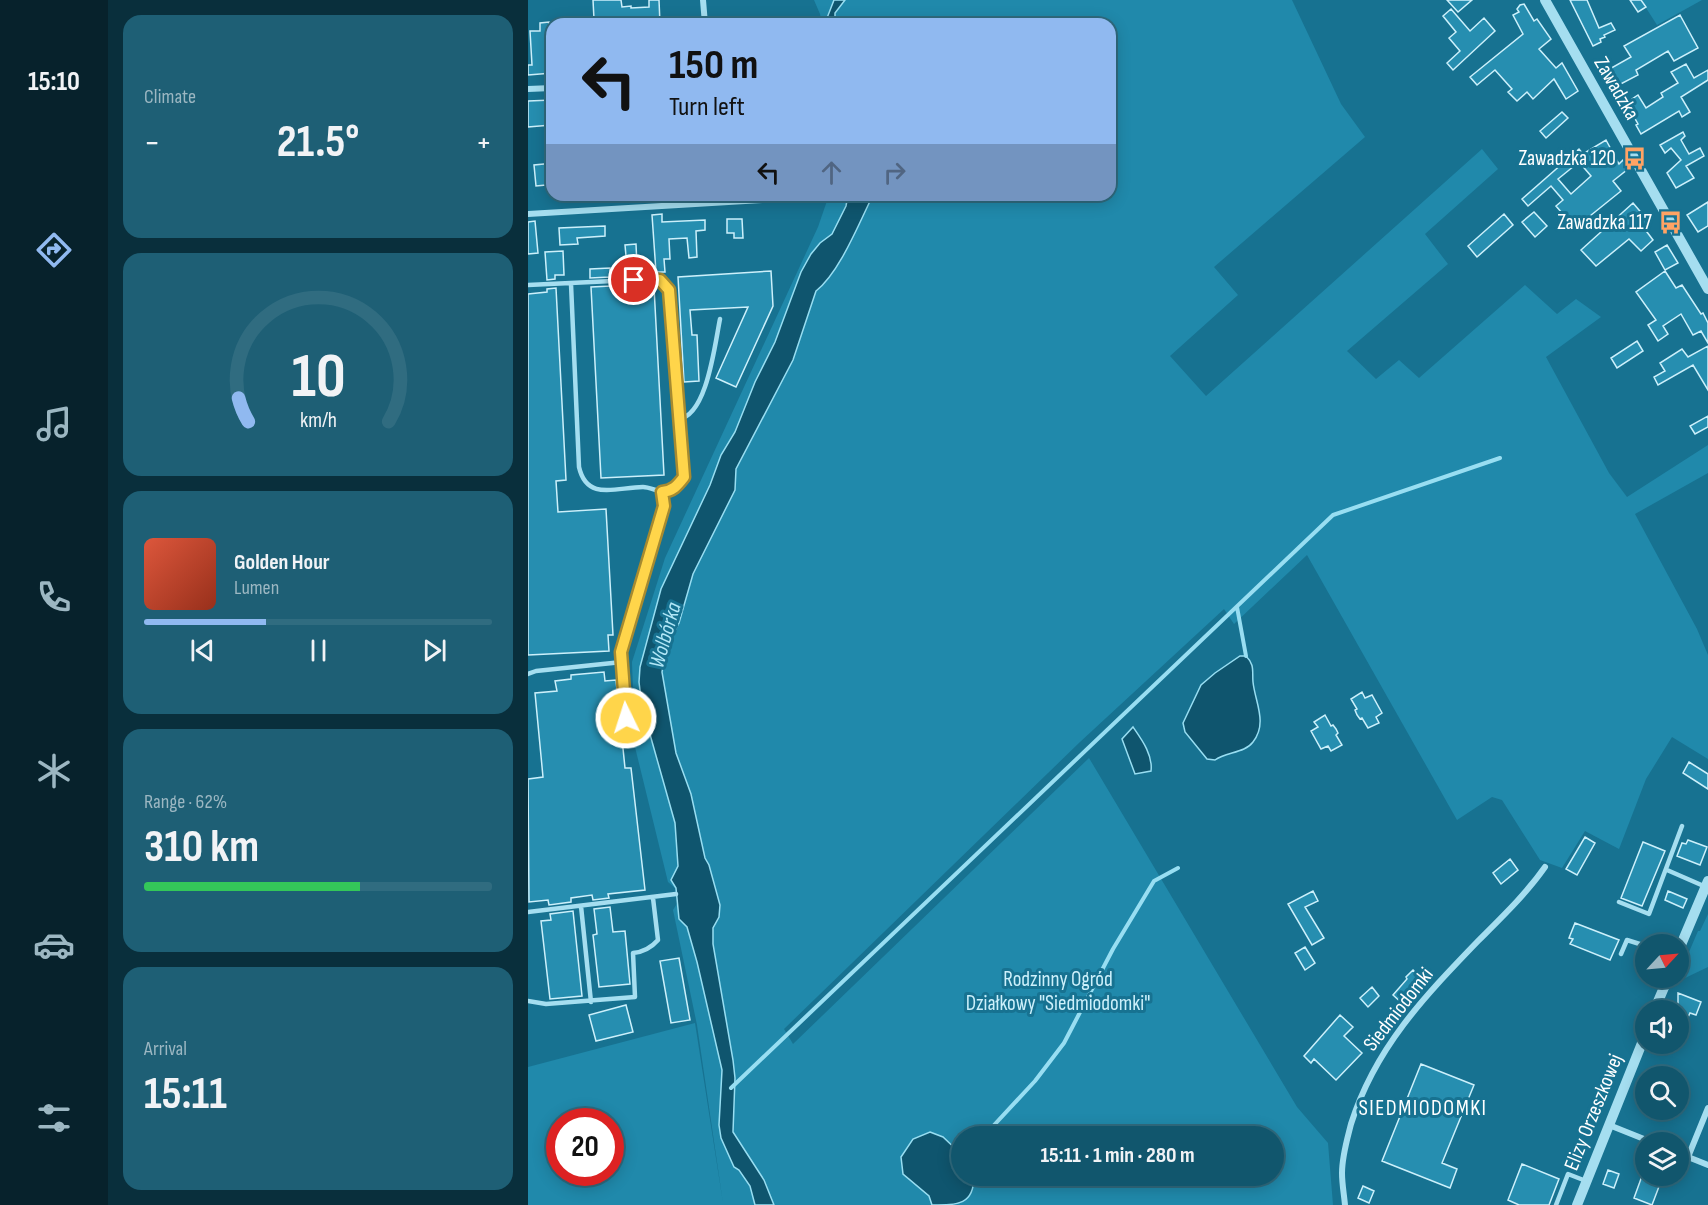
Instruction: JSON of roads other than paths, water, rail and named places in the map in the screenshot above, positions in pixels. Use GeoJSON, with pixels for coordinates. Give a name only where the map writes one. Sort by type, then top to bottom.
{"type":"FeatureCollection","features":[{"type":"Feature","properties":{"kind":"street"},"geometry":{"type":"LineString","coordinates":[[703,0],[704,18]]}},
{"type":"Feature","properties":{"kind":"street","name":"Zawadzka"},"geometry":{"type":"LineString","coordinates":[[1545,0],[1708,289]]}},
{"type":"Feature","properties":{"kind":"street"},"geometry":{"type":"LineString","coordinates":[[528,89],[546,88]]}},
{"type":"Feature","properties":{"kind":"street"},"geometry":{"type":"LineString","coordinates":[[528,214],[747,201]]}},
{"type":"Feature","properties":{"kind":"street","name":"Siedmiodomki"},"geometry":{"type":"LineString","coordinates":[[1345,1205],[1342,1172],[1346,1143],[1358,1104],[1372,1071],[1391,1039],[1447,973],[1531,888],[1545,867]]}},
{"type":"Feature","properties":{"kind":"street"},"geometry":{"type":"LineString","coordinates":[[1686,934],[1707,884]]}},
{"type":"Feature","properties":{"kind":"street","name":"Elizy Orzeszkowej"},"geometry":{"type":"LineString","coordinates":[[1577,1205],[1638,1054]]}},
{"type":"Feature","properties":{"kind":"street"},"geometry":{"type":"LineString","coordinates":[[1689,1155],[1708,1108]]}},
{"type":"Feature","properties":{"kind":"street"},"geometry":{"type":"LineString","coordinates":[[1609,1125],[1635,1135]]}},
{"type":"Feature","properties":{"kind":"street"},"geometry":{"type":"LineString","coordinates":[[1689,1157],[1708,1165]]}},
{"type":"Feature","properties":{"kind":"lane"},"geometry":{"type":"LineString","coordinates":[[528,285],[655,279],[665,283],[669,290],[684,477],[670,491],[662,492],[645,487],[602,491],[594,489],[582,477],[579,467],[571,284]]}},
{"type":"Feature","properties":{"kind":"lane"},"geometry":{"type":"LineString","coordinates":[[678,419],[692,413],[705,387],[720,319]]}},
{"type":"Feature","properties":{"kind":"lane"},"geometry":{"type":"LineString","coordinates":[[627,736],[621,652],[664,506],[662,492]]}},
{"type":"Feature","properties":{"kind":"lane"},"geometry":{"type":"LineString","coordinates":[[528,674],[536,671],[622,662]]}},
{"type":"Feature","properties":{"kind":"lane"},"geometry":{"type":"LineString","coordinates":[[1619,902],[1649,914],[1682,826]]}},
{"type":"Feature","properties":{"kind":"lane"},"geometry":{"type":"LineString","coordinates":[[1667,870],[1707,884]]}},
{"type":"Feature","properties":{"kind":"lane"},"geometry":{"type":"LineString","coordinates":[[528,912],[676,894]]}},
{"type":"Feature","properties":{"kind":"lane"},"geometry":{"type":"LineString","coordinates":[[528,1001],[546,1004],[635,997],[633,953],[652,947],[658,940],[653,898]]}},
{"type":"Feature","properties":{"kind":"lane"},"geometry":{"type":"LineString","coordinates":[[581,906],[591,1002]]}},
{"type":"Feature","properties":{"kind":"lane"},"geometry":{"type":"LineString","coordinates":[[1621,954],[1627,940],[1635,943]]}},
{"type":"Feature","properties":{"kind":"lane"},"geometry":{"type":"LineString","coordinates":[[1556,1205],[1568,1174],[1586,1181]]}},
{"type":"Feature","properties":{"kind":"water"},"geometry":{"type":"Polygon","coordinates":[[[834,0],[845,0],[835,13],[835,18],[827,18],[834,0]]]}},
{"type":"Feature","properties":{"kind":"water","name":"Wolbórka"},"geometry":{"type":"Polygon","coordinates":[[[847,201],[870,201],[841,260],[825,283],[816,291],[793,360],[736,469],[735,490],[693,574],[679,623],[667,646],[662,672],[676,753],[691,794],[705,858],[720,905],[719,917],[713,928],[713,944],[735,1078],[733,1132],[764,1180],[774,1205],[755,1205],[750,1186],[739,1170],[734,1167],[721,1138],[719,1125],[722,1070],[697,962],[687,927],[679,919],[676,888],[671,880],[678,866],[675,823],[642,706],[640,667],[661,589],[775,342],[801,272],[811,254],[832,234],[847,201]]]}},
{"type":"Feature","properties":{"kind":"water"},"geometry":{"type":"Polygon","coordinates":[[[1240,656],[1246,656],[1252,665],[1260,727],[1250,746],[1215,760],[1207,759],[1185,732],[1183,723],[1201,685],[1240,656]]]}},
{"type":"Feature","properties":{"kind":"water"},"geometry":{"type":"Polygon","coordinates":[[[1133,727],[1149,753],[1151,771],[1135,774],[1122,739],[1133,727]]]}},
{"type":"Feature","properties":{"kind":"water"},"geometry":{"type":"Polygon","coordinates":[[[930,1132],[943,1137],[951,1145],[951,1186],[973,1186],[968,1198],[950,1205],[932,1205],[929,1196],[903,1174],[901,1157],[913,1139],[930,1132]]]}},
{"type":"Feature","properties":{"kind":"waterway"},"geometry":{"type":"LineString","coordinates":[[731,1088],[1333,515],[1500,458]]}},
{"type":"Feature","properties":{"kind":"waterway"},"geometry":{"type":"LineString","coordinates":[[1237,607],[1246,656]]}},
{"type":"Feature","properties":{"kind":"waterway"},"geometry":{"type":"LineString","coordinates":[[993,1126],[1035,1081],[1064,1043],[1113,949],[1154,881],[1178,868]]}},
{"type":"Feature","properties":{"kind":"place","name":"Zawadzka 120"},"geometry":{"type":"Point","coordinates":[1634,158]}},
{"type":"Feature","properties":{"kind":"place","name":"Zawadzka 117"},"geometry":{"type":"Point","coordinates":[1670,222]}},
{"type":"Feature","properties":{"kind":"district","name":"SIEDMIODOMKI"},"geometry":{"type":"Point","coordinates":[1423,1107]}},
{"type":"Feature","properties":{"kind":"park label","name":"Rodzinny Ogród Działkowy \"Siedmiodomki\""},"geometry":{"type":"Point","coordinates":[1058,991]}}]}
